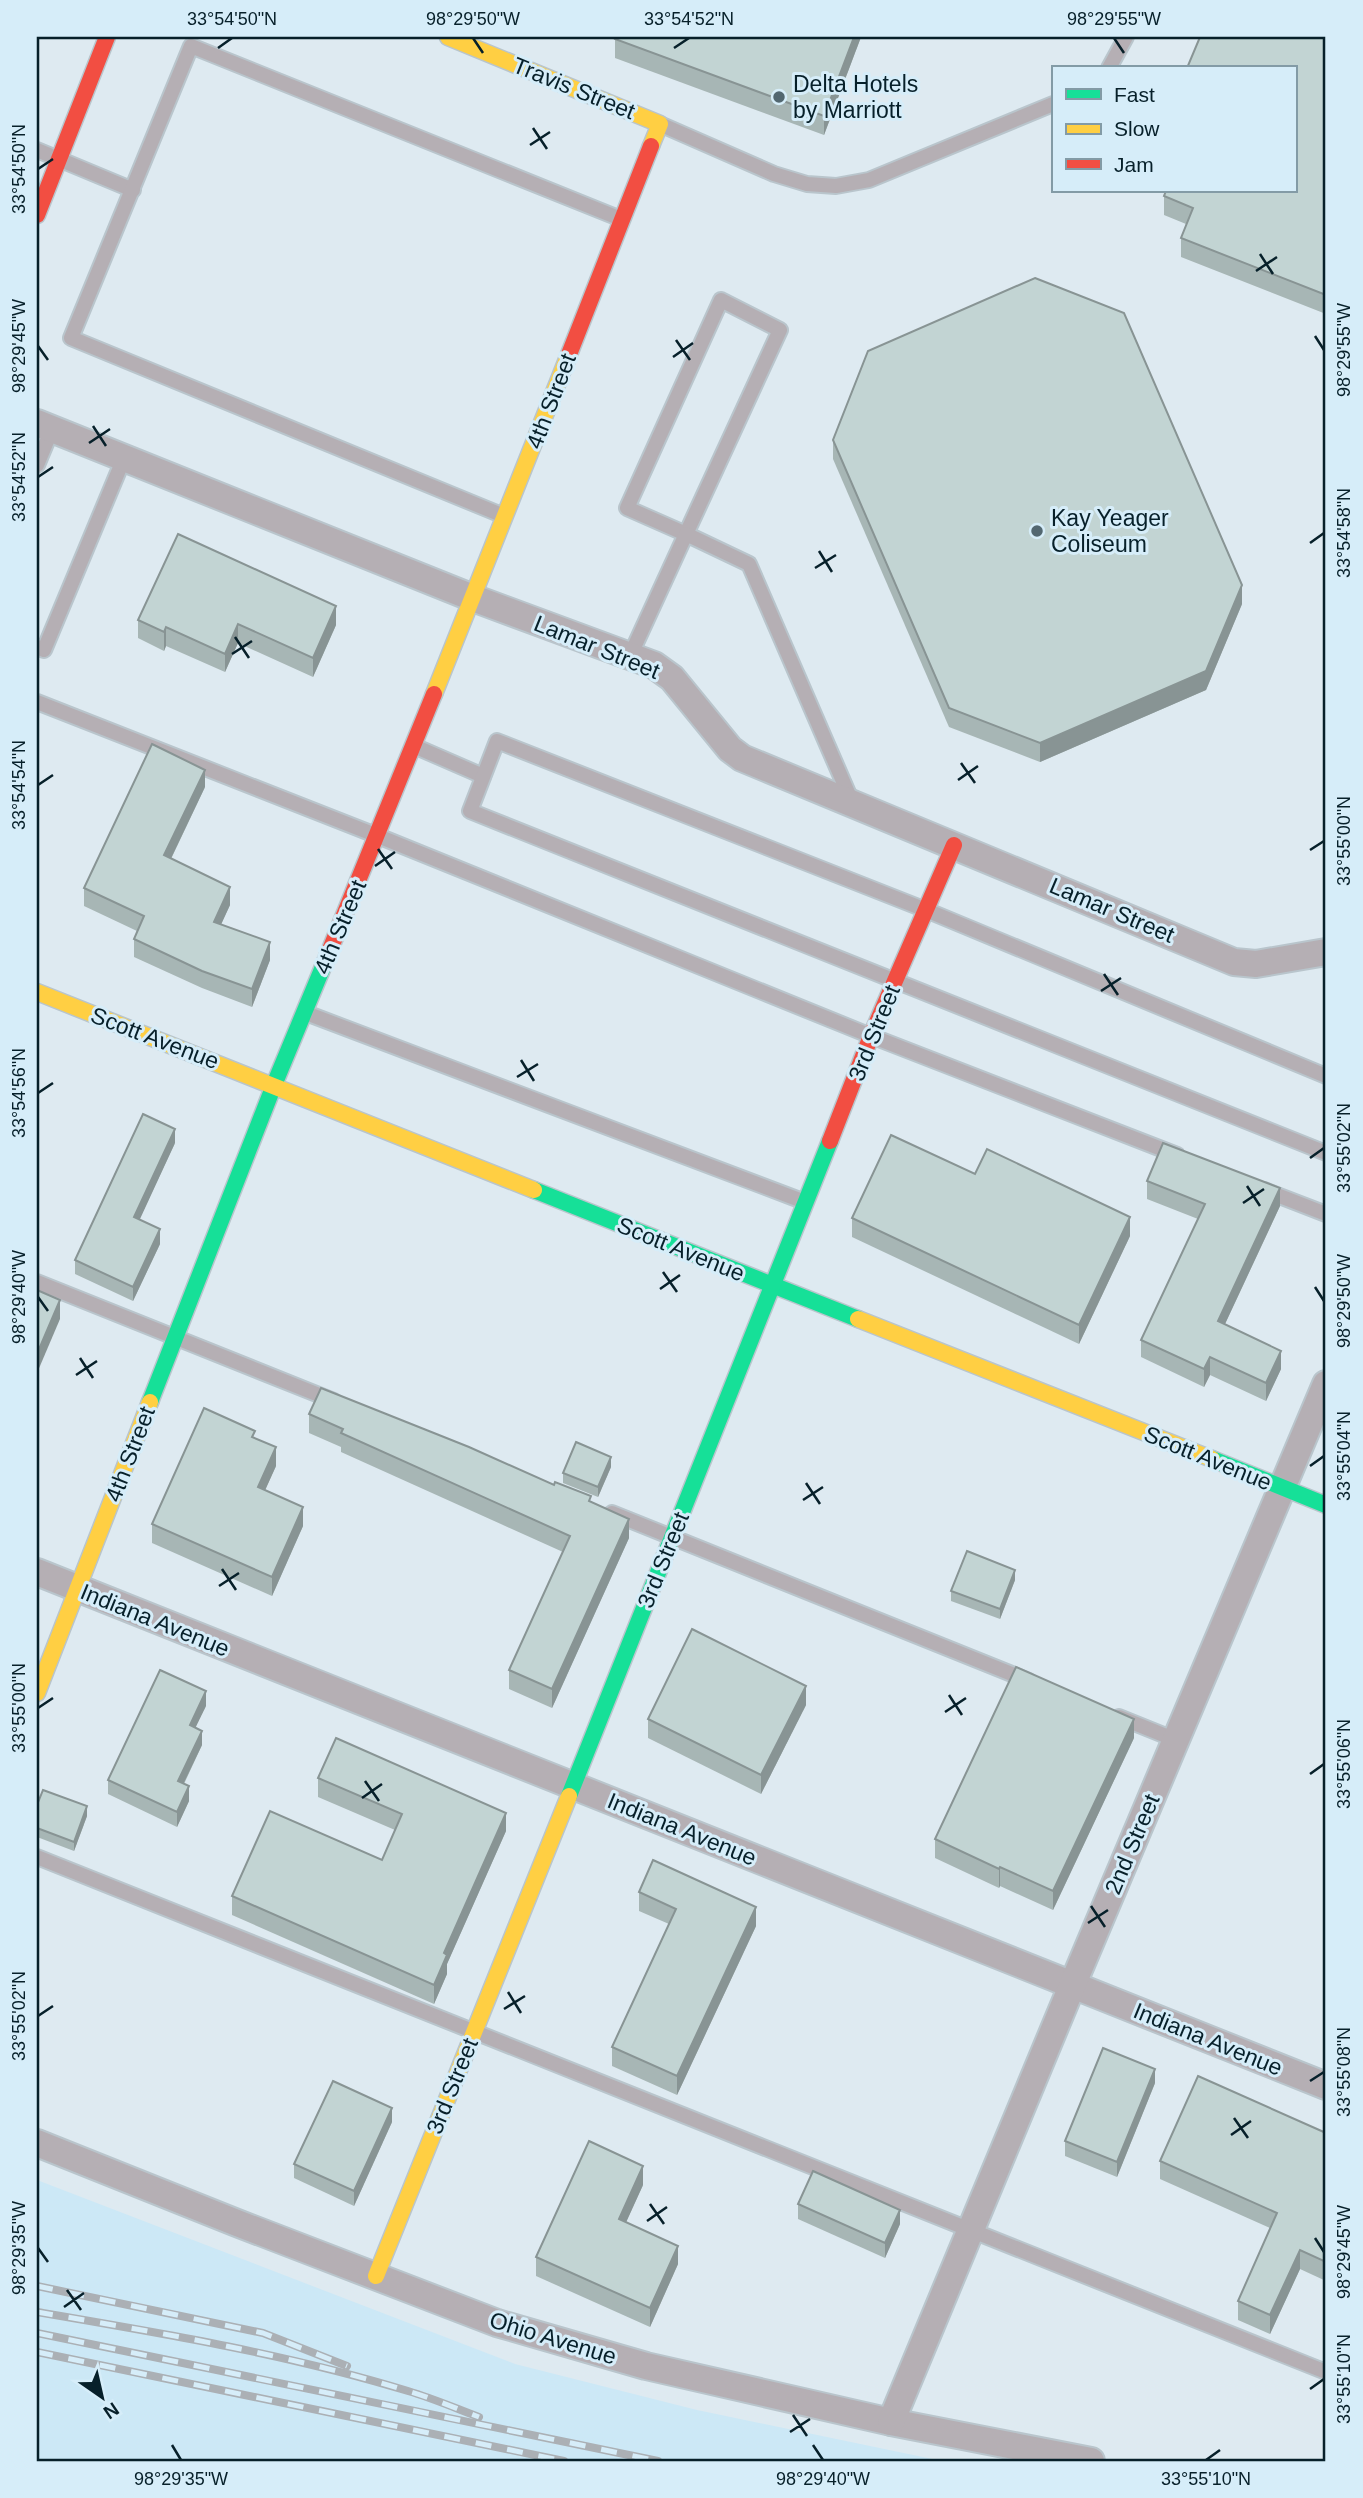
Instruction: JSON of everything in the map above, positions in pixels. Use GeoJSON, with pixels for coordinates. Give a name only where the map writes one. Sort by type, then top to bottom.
{"type":"FeatureCollection","features":[{"type":"Feature","properties":{"kind":"street"},"geometry":{"type":"LineString","coordinates":[[37,215],[107,37]]}},
{"type":"Feature","properties":{"kind":"street","name":"Travis Street"},"geometry":{"type":"LineString","coordinates":[[448,37],[483,43],[660,124]]}},
{"type":"Feature","properties":{"kind":"street","name":"4th Street"},"geometry":{"type":"LineString","coordinates":[[37,1693],[274,1085],[474,598],[660,124]]}},
{"type":"Feature","properties":{"kind":"street","name":"Lamar Street"},"geometry":{"type":"LineString","coordinates":[[44,426],[474,598],[654,665],[672,678],[730,749],[741,758],[1234,962],[1256,964],[1326,952]]}},
{"type":"Feature","properties":{"kind":"street","name":"3rd Street"},"geometry":{"type":"LineString","coordinates":[[376,2276],[871,1036],[954,845]]}},
{"type":"Feature","properties":{"kind":"street","name":"Scott Avenue"},"geometry":{"type":"LineString","coordinates":[[37,992],[1326,1505]]}},
{"type":"Feature","properties":{"kind":"street","name":"2nd Street"},"geometry":{"type":"LineString","coordinates":[[891,2421],[1326,1384]]}},
{"type":"Feature","properties":{"kind":"street","name":"Indiana Avenue"},"geometry":{"type":"LineString","coordinates":[[37,1573],[1326,2086]]}},
{"type":"Feature","properties":{"kind":"street","name":"Ohio Avenue"},"geometry":{"type":"LineString","coordinates":[[37,2143],[237,2224],[497,2323],[646,2366],[891,2421],[1091,2461]]}},
{"type":"Feature","properties":{"kind":"lane"},"geometry":{"type":"LineString","coordinates":[[1110,66],[1126,37]]}},
{"type":"Feature","properties":{"kind":"lane"},"geometry":{"type":"LineString","coordinates":[[506,516],[71,338],[191,46],[623,220]]}},
{"type":"Feature","properties":{"kind":"lane"},"geometry":{"type":"LineString","coordinates":[[660,124],[774,174],[807,184],[836,186],[869,180],[1052,104]]}},
{"type":"Feature","properties":{"kind":"lane"},"geometry":{"type":"LineString","coordinates":[[37,150],[133,190]]}},
{"type":"Feature","properties":{"kind":"lane"},"geometry":{"type":"LineString","coordinates":[[630,656],[686,534],[780,330],[721,300],[628,508],[686,534],[749,564],[852,803]]}},
{"type":"Feature","properties":{"kind":"lane"},"geometry":{"type":"LineString","coordinates":[[37,465],[44,426]]}},
{"type":"Feature","properties":{"kind":"lane"},"geometry":{"type":"LineString","coordinates":[[37,647],[44,650],[124,458]]}},
{"type":"Feature","properties":{"kind":"lane"},"geometry":{"type":"LineString","coordinates":[[37,702],[378,836],[871,1036],[1196,1163]]}},
{"type":"Feature","properties":{"kind":"lane"},"geometry":{"type":"LineString","coordinates":[[1326,1076],[926,910],[497,741],[470,811],[894,983],[1326,1153]]}},
{"type":"Feature","properties":{"kind":"lane"},"geometry":{"type":"LineString","coordinates":[[414,746],[483,776]]}},
{"type":"Feature","properties":{"kind":"lane"},"geometry":{"type":"LineString","coordinates":[[304,1013],[806,1203]]}},
{"type":"Feature","properties":{"kind":"lane"},"geometry":{"type":"LineString","coordinates":[[1248,1183],[1326,1214]]}},
{"type":"Feature","properties":{"kind":"lane"},"geometry":{"type":"LineString","coordinates":[[37,1282],[354,1409]]}},
{"type":"Feature","properties":{"kind":"lane"},"geometry":{"type":"LineString","coordinates":[[596,1507],[1047,1688]]}},
{"type":"Feature","properties":{"kind":"lane"},"geometry":{"type":"LineString","coordinates":[[1112,1714],[1176,1740]]}},
{"type":"Feature","properties":{"kind":"lane"},"geometry":{"type":"LineString","coordinates":[[37,1857],[1326,2372]]}},
{"type":"Feature","properties":{"kind":"shaded area"},"geometry":{"type":"Polygon","coordinates":[[[37,2180],[515,2364],[697,2410],[942,2461],[37,2461],[37,2180]]]}},
{"type":"Feature","properties":{"kind":"building","name":"Delta Hotels by Marriott"},"geometry":{"type":"Polygon","coordinates":[[[854,37],[824,116],[615,39],[854,37]]]}},
{"type":"Feature","properties":{"kind":"building"},"geometry":{"type":"Polygon","coordinates":[[[1200,37],[1326,37],[1326,295],[1181,238],[1193,208],[1164,196],[1166,192],[1296,192],[1296,66],[1188,66],[1200,37]]]}},
{"type":"Feature","properties":{"kind":"building","name":"Kay Yeager Coliseum"},"geometry":{"type":"Polygon","coordinates":[[[1035,278],[1124,313],[1242,585],[1206,671],[1040,743],[949,708],[833,440],[868,351],[1035,278]]]}},
{"type":"Feature","properties":{"kind":"building"},"geometry":{"type":"Polygon","coordinates":[[[178,534],[336,606],[313,658],[238,624],[225,654],[166,627],[164,632],[138,620],[178,534]]]}},
{"type":"Feature","properties":{"kind":"building"},"geometry":{"type":"Polygon","coordinates":[[[152,744],[205,770],[164,855],[230,887],[214,922],[270,942],[252,989],[202,971],[134,939],[144,916],[84,888],[152,744]]]}},
{"type":"Feature","properties":{"kind":"building"},"geometry":{"type":"Polygon","coordinates":[[[143,1114],[175,1129],[134,1217],[160,1229],[133,1287],[75,1260],[143,1114]]]}},
{"type":"Feature","properties":{"kind":"building"},"geometry":{"type":"Polygon","coordinates":[[[891,1135],[975,1174],[987,1149],[1130,1217],[1079,1325],[852,1218],[891,1135]]]}},
{"type":"Feature","properties":{"kind":"building"},"geometry":{"type":"Polygon","coordinates":[[[1163,1143],[1280,1188],[1218,1321],[1281,1351],[1266,1383],[1210,1357],[1204,1369],[1141,1340],[1205,1204],[1147,1181],[1163,1143]]]}},
{"type":"Feature","properties":{"kind":"building"},"geometry":{"type":"Polygon","coordinates":[[[37,1290],[60,1300],[37,1354],[37,1290]]]}},
{"type":"Feature","properties":{"kind":"building"},"geometry":{"type":"Polygon","coordinates":[[[321,1388],[469,1447],[554,1485],[555,1482],[591,1496],[589,1501],[629,1519],[552,1689],[509,1670],[570,1536],[341,1433],[343,1429],[309,1414],[321,1388]]]}},
{"type":"Feature","properties":{"kind":"building"},"geometry":{"type":"Polygon","coordinates":[[[204,1408],[255,1431],[252,1437],[276,1447],[258,1487],[303,1507],[272,1577],[152,1524],[204,1408]]]}},
{"type":"Feature","properties":{"kind":"building"},"geometry":{"type":"Polygon","coordinates":[[[576,1442],[611,1457],[598,1487],[563,1473],[576,1442]]]}},
{"type":"Feature","properties":{"kind":"building"},"geometry":{"type":"Polygon","coordinates":[[[967,1551],[1015,1570],[1000,1609],[951,1591],[967,1551]]]}},
{"type":"Feature","properties":{"kind":"building"},"geometry":{"type":"Polygon","coordinates":[[[692,1629],[806,1686],[761,1775],[648,1719],[692,1629]]]}},
{"type":"Feature","properties":{"kind":"building"},"geometry":{"type":"Polygon","coordinates":[[[1016,1667],[1134,1719],[1053,1891],[935,1839],[1016,1667]]]}},
{"type":"Feature","properties":{"kind":"building"},"geometry":{"type":"Polygon","coordinates":[[[160,1670],[206,1691],[190,1725],[202,1731],[178,1781],[189,1786],[177,1812],[108,1780],[160,1670]]]}},
{"type":"Feature","properties":{"kind":"building"},"geometry":{"type":"Polygon","coordinates":[[[336,1738],[506,1813],[444,1953],[447,1955],[434,1985],[232,1896],[270,1811],[382,1860],[402,1814],[318,1778],[336,1738]]]}},
{"type":"Feature","properties":{"kind":"building"},"geometry":{"type":"Polygon","coordinates":[[[43,1790],[87,1806],[74,1842],[37,1828],[37,1805],[43,1790]]]}},
{"type":"Feature","properties":{"kind":"building"},"geometry":{"type":"Polygon","coordinates":[[[653,1860],[756,1907],[677,2076],[612,2047],[676,1909],[639,1892],[653,1860]]]}},
{"type":"Feature","properties":{"kind":"building"},"geometry":{"type":"Polygon","coordinates":[[[1103,2048],[1155,2069],[1117,2162],[1065,2141],[1103,2048]]]}},
{"type":"Feature","properties":{"kind":"building"},"geometry":{"type":"Polygon","coordinates":[[[1198,2076],[1326,2133],[1326,2262],[1300,2250],[1270,2315],[1238,2301],[1277,2213],[1160,2161],[1198,2076]]]}},
{"type":"Feature","properties":{"kind":"building"},"geometry":{"type":"Polygon","coordinates":[[[333,2081],[392,2108],[354,2191],[294,2164],[333,2081]]]}},
{"type":"Feature","properties":{"kind":"building"},"geometry":{"type":"Polygon","coordinates":[[[589,2141],[643,2166],[619,2219],[678,2246],[650,2308],[536,2257],[589,2141]]]}},
{"type":"Feature","properties":{"kind":"building"},"geometry":{"type":"Polygon","coordinates":[[[813,2171],[900,2210],[885,2243],[798,2204],[813,2171]]]}},
{"type":"Feature","properties":{"kind":"railway"},"geometry":{"type":"LineString","coordinates":[[37,2286],[263,2333],[347,2366]]}},
{"type":"Feature","properties":{"kind":"railway"},"geometry":{"type":"LineString","coordinates":[[37,2312],[270,2355],[417,2394],[479,2417]]}},
{"type":"Feature","properties":{"kind":"railway"},"geometry":{"type":"LineString","coordinates":[[37,2333],[658,2461]]}},
{"type":"Feature","properties":{"kind":"railway"},"geometry":{"type":"LineString","coordinates":[[37,2352],[564,2461]]}},
{"type":"Feature","properties":{"kind":"traffic: fast"},"geometry":{"type":"LineString","coordinates":[[150,1402],[325,962]]}},
{"type":"Feature","properties":{"kind":"traffic: fast"},"geometry":{"type":"LineString","coordinates":[[569,1796],[830,1141]]}},
{"type":"Feature","properties":{"kind":"traffic: fast"},"geometry":{"type":"LineString","coordinates":[[534,1190],[858,1319]]}},
{"type":"Feature","properties":{"kind":"traffic: fast"},"geometry":{"type":"LineString","coordinates":[[1212,1459],[1326,1505]]}},
{"type":"Feature","properties":{"kind":"traffic: slow"},"geometry":{"type":"LineString","coordinates":[[448,37],[660,124],[651,146]]}},
{"type":"Feature","properties":{"kind":"traffic: slow"},"geometry":{"type":"LineString","coordinates":[[434,694],[568,357]]}},
{"type":"Feature","properties":{"kind":"traffic: slow"},"geometry":{"type":"LineString","coordinates":[[37,992],[534,1190]]}},
{"type":"Feature","properties":{"kind":"traffic: slow"},"geometry":{"type":"LineString","coordinates":[[858,1319],[1212,1459]]}},
{"type":"Feature","properties":{"kind":"traffic: slow"},"geometry":{"type":"LineString","coordinates":[[37,1693],[150,1402]]}},
{"type":"Feature","properties":{"kind":"traffic: slow"},"geometry":{"type":"LineString","coordinates":[[376,2276],[569,1796]]}},
{"type":"Feature","properties":{"kind":"traffic: jam"},"geometry":{"type":"LineString","coordinates":[[37,215],[107,37]]}},
{"type":"Feature","properties":{"kind":"traffic: jam"},"geometry":{"type":"LineString","coordinates":[[568,357],[651,146]]}},
{"type":"Feature","properties":{"kind":"traffic: jam"},"geometry":{"type":"LineString","coordinates":[[325,962],[434,694]]}},
{"type":"Feature","properties":{"kind":"traffic: jam"},"geometry":{"type":"LineString","coordinates":[[830,1141],[871,1036],[954,845]]}},
{"type":"Feature","properties":{"kind":"place","name":"Delta Hotels by Marriott"},"geometry":{"type":"Point","coordinates":[779,97]}},
{"type":"Feature","properties":{"kind":"place","name":"Kay Yeager Coliseum"},"geometry":{"type":"Point","coordinates":[1037,531]}}]}
